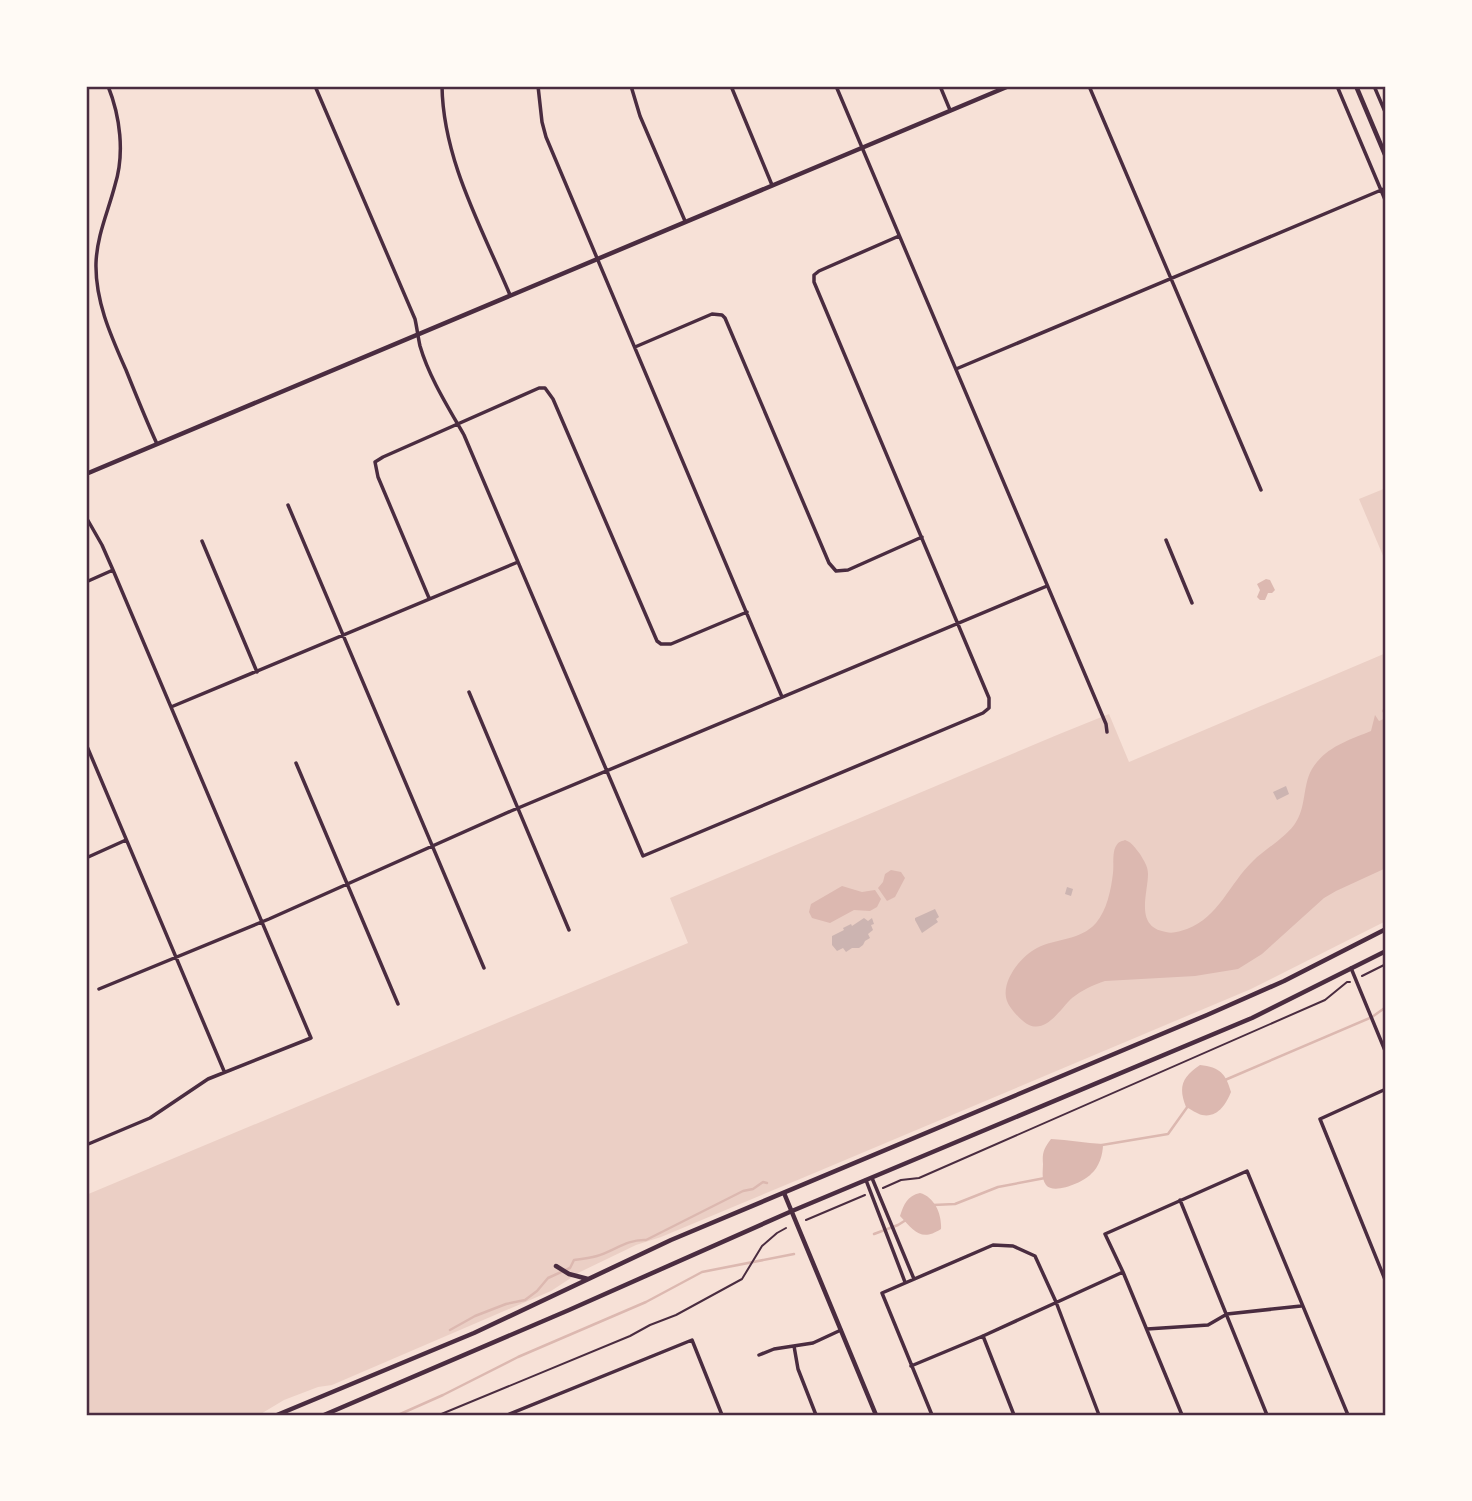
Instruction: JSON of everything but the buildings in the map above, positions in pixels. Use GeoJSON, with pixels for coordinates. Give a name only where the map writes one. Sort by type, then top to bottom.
{"type":"FeatureCollection","features":[{"type":"Feature","properties":{"kind":"main road"},"geometry":{"type":"LineString","coordinates":[[86,474],[1009,86]]}},
{"type":"Feature","properties":{"kind":"main road"},"geometry":{"type":"LineString","coordinates":[[1356,86],[1386,157]]}},
{"type":"Feature","properties":{"kind":"main road"},"geometry":{"type":"LineString","coordinates":[[277,1415],[474,1333],[671,1240],[1207,1015],[1284,981],[1386,929]]}},
{"type":"Feature","properties":{"kind":"main road"},"geometry":{"type":"LineString","coordinates":[[324,1415],[792,1211],[1252,1018],[1386,951]]}},
{"type":"Feature","properties":{"kind":"main road"},"geometry":{"type":"LineString","coordinates":[[784,1193],[876,1415]]}},
{"type":"Feature","properties":{"kind":"main road"},"geometry":{"type":"LineString","coordinates":[[556,1266],[569,1274],[589,1279]]}},
{"type":"Feature","properties":{"kind":"street"},"geometry":{"type":"LineString","coordinates":[[108,86],[119,125],[120,156],[116,184],[99,236],[96,263],[98,292],[108,326],[157,444]]}},
{"type":"Feature","properties":{"kind":"street"},"geometry":{"type":"LineString","coordinates":[[315,86],[415,318],[420,347],[427,365],[464,435],[643,856],[983,713],[989,708],[989,698],[959,624],[814,282],[814,275],[819,271],[899,236]]}},
{"type":"Feature","properties":{"kind":"street"},"geometry":{"type":"LineString","coordinates":[[442,86],[443,114],[455,164],[510,296]]}},
{"type":"Feature","properties":{"kind":"street"},"geometry":{"type":"LineString","coordinates":[[538,86],[546,137],[782,697]]}},
{"type":"Feature","properties":{"kind":"street"},"geometry":{"type":"LineString","coordinates":[[631,86],[640,116],[685,221]]}},
{"type":"Feature","properties":{"kind":"street"},"geometry":{"type":"LineString","coordinates":[[731,86],[772,185]]}},
{"type":"Feature","properties":{"kind":"street"},"geometry":{"type":"LineString","coordinates":[[836,86],[1106,724],[1107,732]]}},
{"type":"Feature","properties":{"kind":"street"},"geometry":{"type":"LineString","coordinates":[[940,86],[950,110]]}},
{"type":"Feature","properties":{"kind":"street"},"geometry":{"type":"LineString","coordinates":[[1089,86],[1261,490]]}},
{"type":"Feature","properties":{"kind":"street"},"geometry":{"type":"LineString","coordinates":[[1337,86],[1384,189],[1386,202]]}},
{"type":"Feature","properties":{"kind":"street"},"geometry":{"type":"LineString","coordinates":[[1374,86],[1386,114]]}},
{"type":"Feature","properties":{"kind":"street"},"geometry":{"type":"LineString","coordinates":[[956,369],[1384,189]]}},
{"type":"Feature","properties":{"kind":"street"},"geometry":{"type":"LineString","coordinates":[[635,347],[712,314],[722,315],[829,563],[836,572],[848,570],[922,537]]}},
{"type":"Feature","properties":{"kind":"street"},"geometry":{"type":"LineString","coordinates":[[429,598],[374,462],[532,390],[545,388],[553,399],[655,636],[661,644],[671,644],[747,611]]}},
{"type":"Feature","properties":{"kind":"street"},"geometry":{"type":"LineString","coordinates":[[288,505],[484,968]]}},
{"type":"Feature","properties":{"kind":"street"},"geometry":{"type":"LineString","coordinates":[[86,517],[113,570],[311,1038],[224,1071],[150,1118],[86,1145]]}},
{"type":"Feature","properties":{"kind":"street"},"geometry":{"type":"LineString","coordinates":[[1166,540],[1192,603]]}},
{"type":"Feature","properties":{"kind":"street"},"geometry":{"type":"LineString","coordinates":[[202,541],[257,672]]}},
{"type":"Feature","properties":{"kind":"street"},"geometry":{"type":"LineString","coordinates":[[171,707],[518,562]]}},
{"type":"Feature","properties":{"kind":"street"},"geometry":{"type":"LineString","coordinates":[[86,582],[113,570]]}},
{"type":"Feature","properties":{"kind":"street"},"geometry":{"type":"LineString","coordinates":[[99,989],[262,922],[518,808],[1047,586]]}},
{"type":"Feature","properties":{"kind":"street"},"geometry":{"type":"LineString","coordinates":[[469,692],[569,930]]}},
{"type":"Feature","properties":{"kind":"street"},"geometry":{"type":"LineString","coordinates":[[86,744],[224,1071]]}},
{"type":"Feature","properties":{"kind":"street"},"geometry":{"type":"LineString","coordinates":[[296,763],[398,1004]]}},
{"type":"Feature","properties":{"kind":"street"},"geometry":{"type":"LineString","coordinates":[[86,858],[126,840]]}},
{"type":"Feature","properties":{"kind":"street"},"geometry":{"type":"LineString","coordinates":[[1351,968],[1386,1053]]}},
{"type":"Feature","properties":{"kind":"street"},"geometry":{"type":"LineString","coordinates":[[1386,1089],[1320,1119],[1386,1282]]}},
{"type":"Feature","properties":{"kind":"street"},"geometry":{"type":"LineString","coordinates":[[1182,1415],[1105,1234],[1247,1171],[1348,1415]]}},
{"type":"Feature","properties":{"kind":"street"},"geometry":{"type":"LineString","coordinates":[[872,1178],[914,1279]]}},
{"type":"Feature","properties":{"kind":"street"},"geometry":{"type":"LineString","coordinates":[[866,1180],[905,1282]]}},
{"type":"Feature","properties":{"kind":"street"},"geometry":{"type":"LineString","coordinates":[[1180,1200],[1267,1415]]}},
{"type":"Feature","properties":{"kind":"street"},"geometry":{"type":"LineString","coordinates":[[932,1415],[881,1293],[993,1245],[1013,1246],[1035,1256],[1099,1415]]}},
{"type":"Feature","properties":{"kind":"street"},"geometry":{"type":"LineString","coordinates":[[911,1366],[1123,1272]]}},
{"type":"Feature","properties":{"kind":"street"},"geometry":{"type":"LineString","coordinates":[[1147,1329],[1208,1325],[1227,1314],[1301,1306]]}},
{"type":"Feature","properties":{"kind":"street"},"geometry":{"type":"LineString","coordinates":[[759,1355],[774,1349],[813,1343],[841,1331]]}},
{"type":"Feature","properties":{"kind":"street"},"geometry":{"type":"LineString","coordinates":[[983,1336],[1014,1415]]}},
{"type":"Feature","properties":{"kind":"street"},"geometry":{"type":"LineString","coordinates":[[507,1415],[692,1340],[722,1415]]}},
{"type":"Feature","properties":{"kind":"street"},"geometry":{"type":"LineString","coordinates":[[794,1346],[798,1369],[816,1415]]}},
{"type":"Feature","properties":{"kind":"path"},"geometry":{"type":"LineString","coordinates":[[1362,976],[1386,964]]}},
{"type":"Feature","properties":{"kind":"path"},"geometry":{"type":"LineString","coordinates":[[882,1188],[901,1180],[919,1178],[1325,999],[1347,982],[1351,982]]}},
{"type":"Feature","properties":{"kind":"path"},"geometry":{"type":"LineString","coordinates":[[806,1220],[866,1194]]}},
{"type":"Feature","properties":{"kind":"path"},"geometry":{"type":"LineString","coordinates":[[439,1415],[676,1315],[742,1279],[761,1246],[786,1228]]}},
{"type":"Feature","properties":{"kind":"shaded area"},"geometry":{"type":"Polygon","coordinates":[[[1386,488],[1386,554],[1384,558],[1359,499],[1386,488]]]}},
{"type":"Feature","properties":{"kind":"shaded area"},"geometry":{"type":"Polygon","coordinates":[[[1266,579],[1270,580],[1275,590],[1268,593],[1265,600],[1260,600],[1257,597],[1260,590],[1257,584],[1266,579]]]}},
{"type":"Feature","properties":{"kind":"shaded area"},"geometry":{"type":"Polygon","coordinates":[[[1386,653],[1386,921],[1251,989],[661,1237],[636,1245],[580,1272],[551,1291],[332,1385],[318,1387],[284,1400],[259,1415],[86,1415],[86,1195],[688,943],[670,898],[1057,735],[1109,714],[1129,762],[1386,653]]]}},
{"type":"Feature","properties":{"kind":"shaded area"},"geometry":{"type":"Polygon","coordinates":[[[1375,715],[1379,721],[1386,718],[1386,868],[1324,898],[1262,954],[1238,969],[1195,976],[1105,981],[1076,995],[1042,1026],[1029,1025],[1013,1011],[1007,1001],[1006,986],[1019,963],[1037,948],[1083,933],[1100,918],[1110,893],[1114,852],[1119,842],[1125,840],[1132,844],[1147,866],[1145,909],[1150,924],[1169,933],[1198,924],[1216,908],[1253,861],[1292,827],[1300,815],[1306,784],[1317,762],[1335,747],[1371,731],[1375,715]]]}},
{"type":"Feature","properties":{"kind":"shaded area"},"geometry":{"type":"Polygon","coordinates":[[[891,870],[901,872],[905,878],[895,897],[887,901],[878,888],[885,874],[891,870]]]}},
{"type":"Feature","properties":{"kind":"shaded area"},"geometry":{"type":"Polygon","coordinates":[[[842,886],[862,892],[875,890],[881,899],[877,907],[870,911],[854,910],[830,923],[812,918],[809,912],[811,904],[842,886]]]}},
{"type":"Feature","properties":{"kind":"shaded area"},"geometry":{"type":"Polygon","coordinates":[[[1200,1065],[1221,1072],[1231,1092],[1221,1109],[1213,1114],[1200,1114],[1186,1107],[1182,1094],[1186,1078],[1200,1065]]]}},
{"type":"Feature","properties":{"kind":"shaded area"},"geometry":{"type":"Polygon","coordinates":[[[1051,1139],[1103,1144],[1096,1168],[1076,1184],[1050,1188],[1043,1180],[1043,1160],[1044,1151],[1051,1139]]]}},
{"type":"Feature","properties":{"kind":"shaded area"},"geometry":{"type":"Polygon","coordinates":[[[920,1193],[934,1202],[940,1218],[941,1229],[928,1235],[918,1233],[900,1216],[907,1201],[920,1193]]]}},
{"type":"Feature","properties":{"kind":"waterway"},"geometry":{"type":"LineString","coordinates":[[1225,1080],[1372,1017],[1386,1007]]}},
{"type":"Feature","properties":{"kind":"waterway"},"geometry":{"type":"LineString","coordinates":[[1102,1145],[1168,1134],[1188,1106]]}},
{"type":"Feature","properties":{"kind":"waterway"},"geometry":{"type":"LineString","coordinates":[[933,1205],[955,1204],[998,1187],[1045,1178]]}},
{"type":"Feature","properties":{"kind":"waterway"},"geometry":{"type":"LineString","coordinates":[[450,1330],[475,1316],[525,1300],[548,1278],[570,1268],[574,1260],[597,1256],[627,1243],[646,1240],[743,1191],[753,1189],[763,1182],[767,1183]]}},
{"type":"Feature","properties":{"kind":"waterway"},"geometry":{"type":"LineString","coordinates":[[874,1234],[906,1220]]}},
{"type":"Feature","properties":{"kind":"waterway"},"geometry":{"type":"LineString","coordinates":[[398,1415],[518,1357],[646,1302],[702,1272],[794,1254]]}}]}
